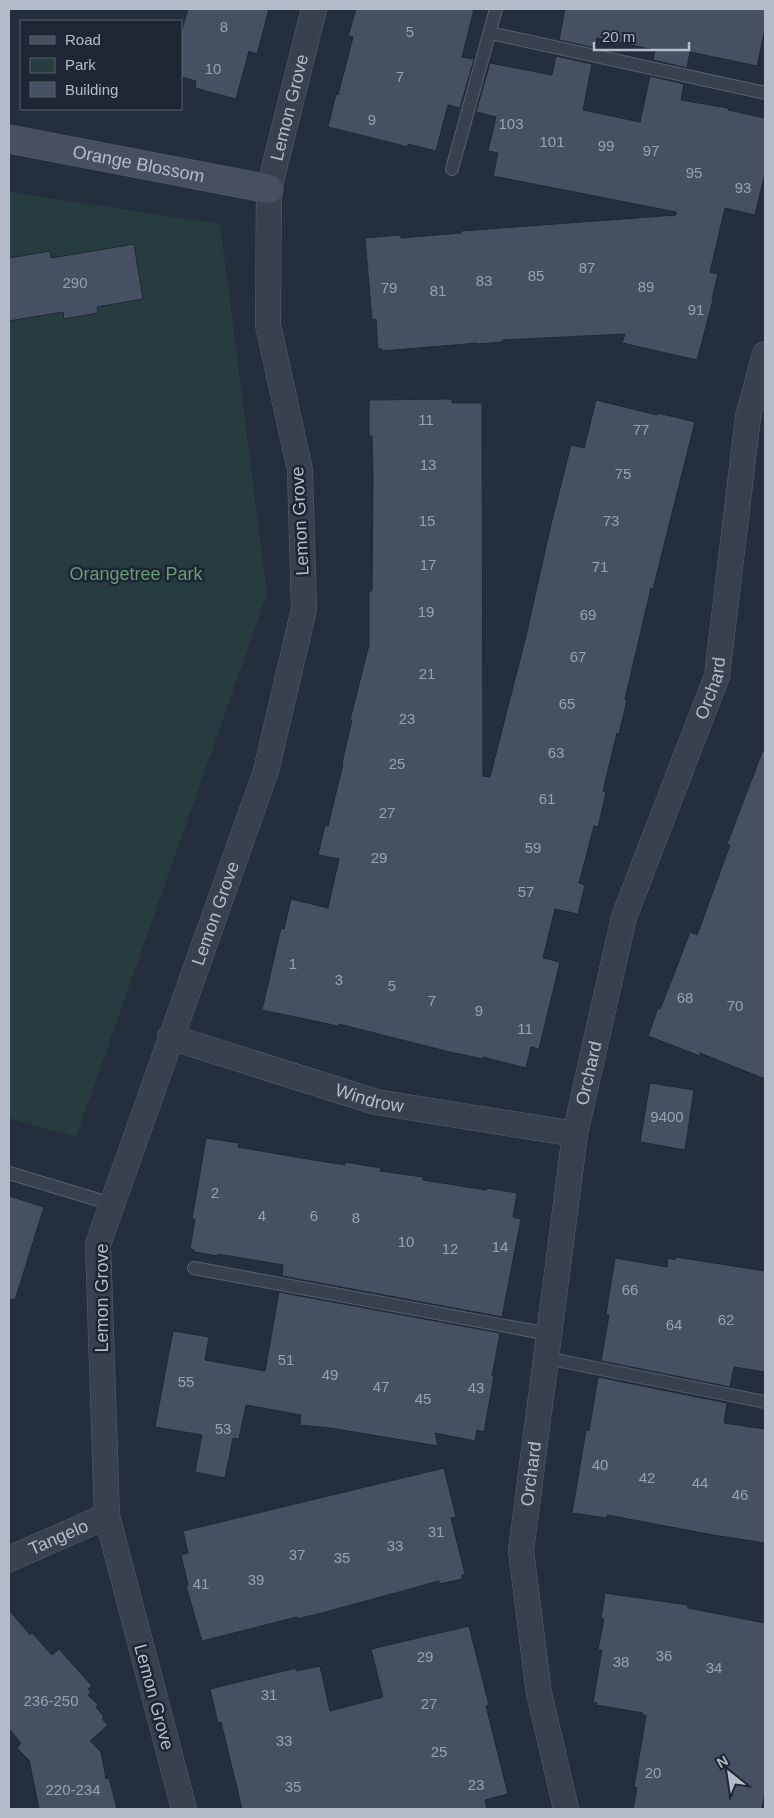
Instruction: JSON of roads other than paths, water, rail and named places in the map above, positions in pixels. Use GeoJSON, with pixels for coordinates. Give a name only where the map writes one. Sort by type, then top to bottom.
{"type":"FeatureCollection","features":[{"type":"Feature","properties":{"kind":"street","name":"Lemon Grove"},"geometry":{"type":"LineString","coordinates":[[184,1809],[107,1516],[98,1244],[266,771],[304,609],[300,470],[268,325],[269,189],[314,9]]}},
{"type":"Feature","properties":{"kind":"street","name":"Orange Blossom"},"geometry":{"type":"LineString","coordinates":[[9,139],[269,189]]}},
{"type":"Feature","properties":{"kind":"street","name":"Orchard"},"geometry":{"type":"LineString","coordinates":[[566,1809],[539,1693],[521,1551],[574,1134],[624,918],[717,676],[748,417],[765,354]]}},
{"type":"Feature","properties":{"kind":"street","name":"Windrow"},"geometry":{"type":"LineString","coordinates":[[170,1038],[376,1102],[574,1134]]}},
{"type":"Feature","properties":{"kind":"street","name":"Tangelo"},"geometry":{"type":"LineString","coordinates":[[9,1559],[107,1516]]}},
{"type":"Feature","properties":{"kind":"lane"},"geometry":{"type":"LineString","coordinates":[[452,169],[496,9]]}},
{"type":"Feature","properties":{"kind":"lane"},"geometry":{"type":"LineString","coordinates":[[490,33],[765,93]]}},
{"type":"Feature","properties":{"kind":"lane"},"geometry":{"type":"LineString","coordinates":[[9,1173],[112,1204]]}},
{"type":"Feature","properties":{"kind":"lane"},"geometry":{"type":"LineString","coordinates":[[194,1268],[547,1346],[765,1402]]}},
{"type":"Feature","properties":{"kind":"park label","name":"Orangetree Park"},"geometry":{"type":"Point","coordinates":[136,574]}}]}
